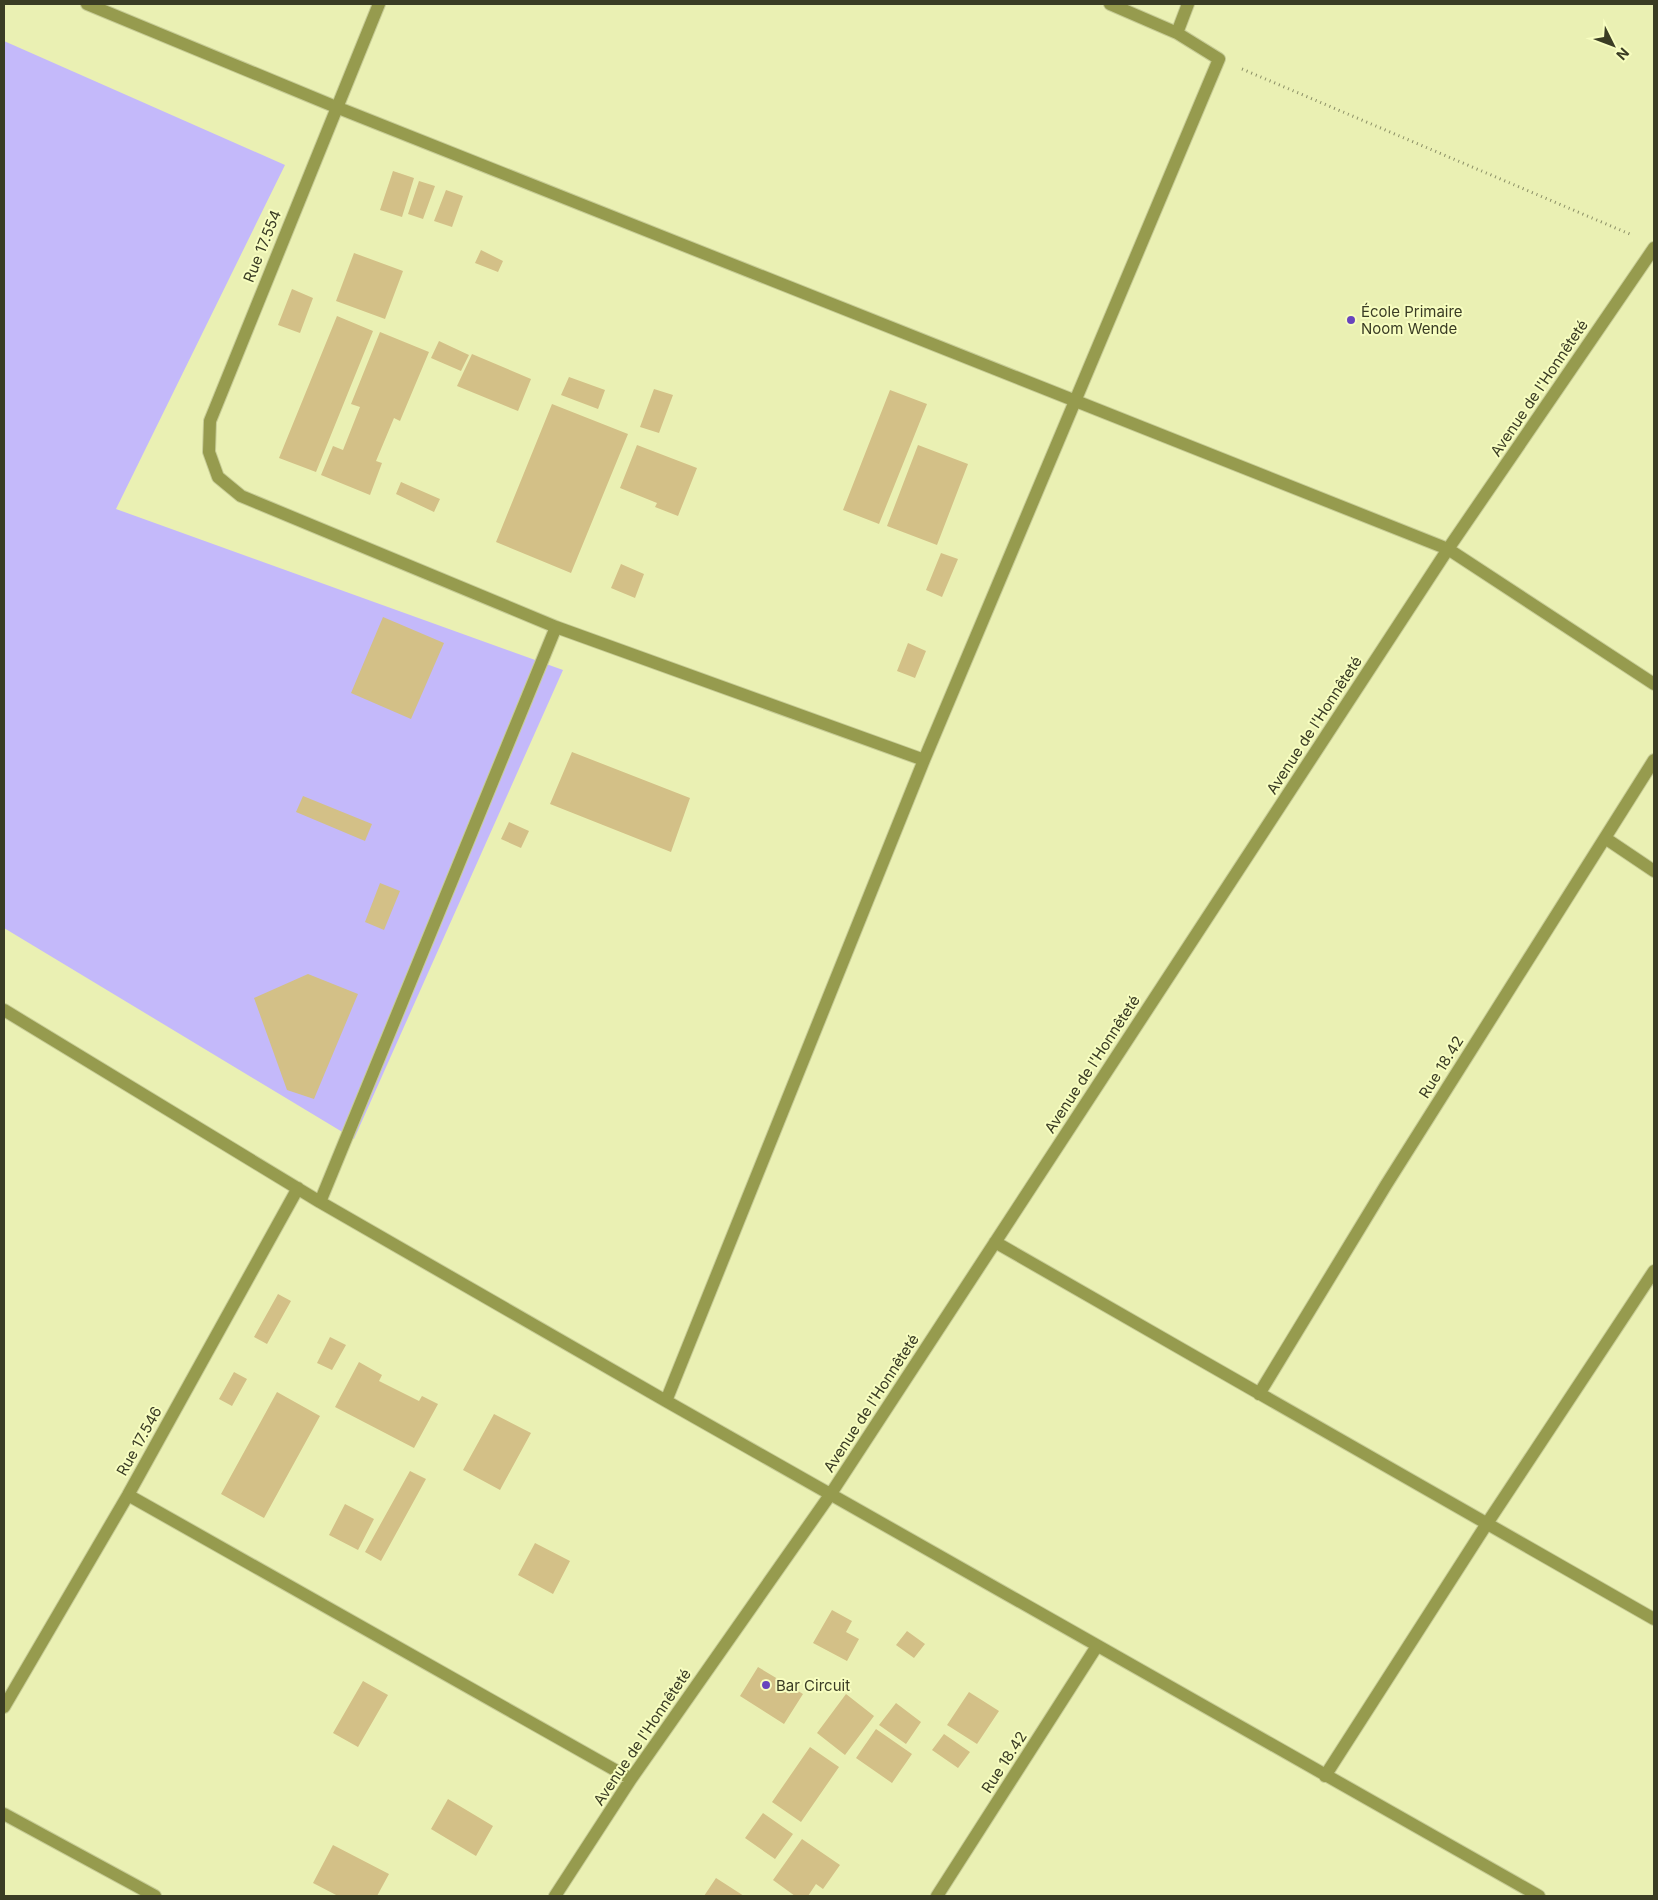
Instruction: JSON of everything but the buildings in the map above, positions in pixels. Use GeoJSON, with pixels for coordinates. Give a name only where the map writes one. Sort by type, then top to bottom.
{"type":"FeatureCollection","features":[{"type":"Feature","properties":{"kind":"street"},"geometry":{"type":"LineString","coordinates":[[87,4],[336,107],[1448,549],[1654,684]]}},
{"type":"Feature","properties":{"kind":"street","name":"Rue 17.554"},"geometry":{"type":"LineString","coordinates":[[379,4],[210,421],[209,452],[218,477],[241,496],[556,627],[924,760]]}},
{"type":"Feature","properties":{"kind":"street"},"geometry":{"type":"LineString","coordinates":[[666,1401],[924,760],[1219,59],[1177,33],[1110,4]]}},
{"type":"Feature","properties":{"kind":"street"},"geometry":{"type":"LineString","coordinates":[[1177,33],[1188,4]]}},
{"type":"Feature","properties":{"kind":"street","name":"Avenue de l'Honnêteté"},"geometry":{"type":"LineString","coordinates":[[555,1896],[631,1779],[830,1494],[1448,549],[1654,248]]}},
{"type":"Feature","properties":{"kind":"street"},"geometry":{"type":"LineString","coordinates":[[320,1202],[556,627]]}},
{"type":"Feature","properties":{"kind":"street","name":"Rue 18.42"},"geometry":{"type":"LineString","coordinates":[[1259,1394],[1386,1184],[1654,760]]}},
{"type":"Feature","properties":{"kind":"street"},"geometry":{"type":"LineString","coordinates":[[1605,838],[1654,871]]}},
{"type":"Feature","properties":{"kind":"street"},"geometry":{"type":"LineString","coordinates":[[4,1010],[320,1202],[666,1401],[1539,1896]]}},
{"type":"Feature","properties":{"kind":"street","name":"Rue 17.546"},"geometry":{"type":"LineString","coordinates":[[4,1707],[128,1495],[298,1188]]}},
{"type":"Feature","properties":{"kind":"street"},"geometry":{"type":"LineString","coordinates":[[995,1242],[1259,1394],[1488,1522],[1654,1619]]}},
{"type":"Feature","properties":{"kind":"street"},"geometry":{"type":"LineString","coordinates":[[1325,1776],[1488,1522],[1651,1284],[1654,1271]]}},
{"type":"Feature","properties":{"kind":"street"},"geometry":{"type":"LineString","coordinates":[[128,1495],[631,1779]]}},
{"type":"Feature","properties":{"kind":"street","name":"Rue 18.42"},"geometry":{"type":"LineString","coordinates":[[938,1896],[1097,1646]]}},
{"type":"Feature","properties":{"kind":"street"},"geometry":{"type":"LineString","coordinates":[[4,1814],[155,1896]]}},
{"type":"Feature","properties":{"kind":"path"},"geometry":{"type":"LineString","coordinates":[[1219,59],[1636,237]]}},
{"type":"Feature","properties":{"kind":"shaded area"},"geometry":{"type":"Polygon","coordinates":[[[4,41],[285,165],[116,509],[563,670],[354,1139],[4,928],[4,41]]]}},
{"type":"Feature","properties":{"kind":"place","name":"École Primaire Noom Wende"},"geometry":{"type":"Point","coordinates":[1351,320]}},
{"type":"Feature","properties":{"kind":"place","name":"Bar Circuit"},"geometry":{"type":"Point","coordinates":[766,1685]}}]}
